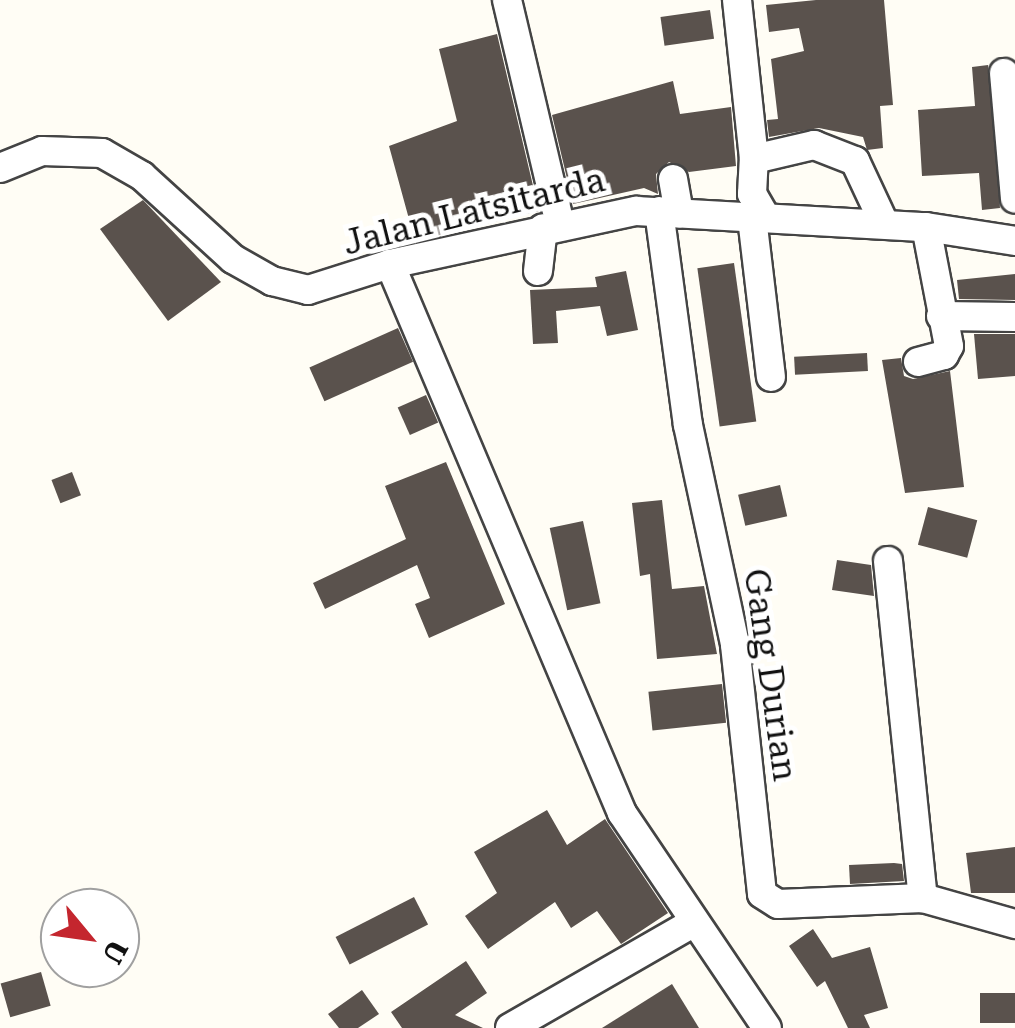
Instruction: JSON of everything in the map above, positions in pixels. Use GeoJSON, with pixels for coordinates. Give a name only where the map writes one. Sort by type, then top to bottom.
{"type":"FeatureCollection","features":[{"type":"Feature","properties":{"kind":"street"},"geometry":{"type":"LineString","coordinates":[[507,0],[552,226],[538,271]]}},
{"type":"Feature","properties":{"kind":"street"},"geometry":{"type":"LineString","coordinates":[[738,0],[754,159],[750,184],[759,218],[770,377]]}},
{"type":"Feature","properties":{"kind":"street"},"geometry":{"type":"LineString","coordinates":[[1004,73],[1015,199]]}},
{"type":"Feature","properties":{"kind":"street"},"geometry":{"type":"LineString","coordinates":[[754,159],[814,145],[842,152],[861,169],[884,224]]}},
{"type":"Feature","properties":{"kind":"street","name":"Jalan Latsitarda"},"geometry":{"type":"LineString","coordinates":[[0,168],[42,152],[102,153],[142,176],[214,246],[288,287],[324,289],[390,264],[552,226],[669,212],[926,227],[1015,241]]}},
{"type":"Feature","properties":{"kind":"street","name":"Gang Durian"},"geometry":{"type":"LineString","coordinates":[[673,179],[669,212],[688,425],[735,645],[758,883],[778,904],[922,898],[1015,924]]}},
{"type":"Feature","properties":{"kind":"street"},"geometry":{"type":"LineString","coordinates":[[918,362],[949,349],[926,227]]}},
{"type":"Feature","properties":{"kind":"street"},"geometry":{"type":"LineString","coordinates":[[390,264],[622,813],[767,1028]]}},
{"type":"Feature","properties":{"kind":"street"},"geometry":{"type":"LineString","coordinates":[[942,316],[1015,317]]}},
{"type":"Feature","properties":{"kind":"street"},"geometry":{"type":"LineString","coordinates":[[888,561],[922,898]]}},
{"type":"Feature","properties":{"kind":"street"},"geometry":{"type":"LineString","coordinates":[[510,1028],[694,922]]}},
{"type":"Feature","properties":{"kind":"building"},"geometry":{"type":"Polygon","coordinates":[[[884,0],[893,105],[880,106],[883,148],[867,150],[863,137],[819,128],[769,137],[767,120],[778,119],[771,59],[804,51],[799,28],[769,32],[766,5],[884,0]]]}},
{"type":"Feature","properties":{"kind":"building"},"geometry":{"type":"Polygon","coordinates":[[[710,10],[714,39],[665,46],[660,17],[710,10]]]}},
{"type":"Feature","properties":{"kind":"building"},"geometry":{"type":"Polygon","coordinates":[[[497,34],[539,211],[415,241],[389,146],[457,121],[439,49],[497,34]]]}},
{"type":"Feature","properties":{"kind":"building"},"geometry":{"type":"Polygon","coordinates":[[[988,65],[1000,208],[982,210],[979,173],[922,176],[918,110],[975,106],[972,67],[988,65]]]}},
{"type":"Feature","properties":{"kind":"building"},"geometry":{"type":"Polygon","coordinates":[[[673,81],[680,114],[731,107],[736,166],[689,172],[669,162],[656,174],[658,194],[644,188],[573,204],[552,115],[673,81]]]}},
{"type":"Feature","properties":{"kind":"building"},"geometry":{"type":"Polygon","coordinates":[[[143,200],[221,282],[168,321],[100,229],[143,200]]]}},
{"type":"Feature","properties":{"kind":"building"},"geometry":{"type":"Polygon","coordinates":[[[734,263],[756,421],[720,427],[697,268],[734,263]]]}},
{"type":"Feature","properties":{"kind":"building"},"geometry":{"type":"Polygon","coordinates":[[[626,271],[638,330],[607,336],[600,306],[556,311],[558,343],[533,344],[530,290],[597,287],[595,277],[626,271]]]}},
{"type":"Feature","properties":{"kind":"building"},"geometry":{"type":"Polygon","coordinates":[[[1015,274],[1015,300],[959,299],[957,280],[1015,274]]]}},
{"type":"Feature","properties":{"kind":"building"},"geometry":{"type":"Polygon","coordinates":[[[398,328],[413,362],[324,401],[309,367],[398,328]]]}},
{"type":"Feature","properties":{"kind":"building"},"geometry":{"type":"Polygon","coordinates":[[[974,334],[1015,334],[1015,376],[978,379],[974,334]]]}},
{"type":"Feature","properties":{"kind":"building"},"geometry":{"type":"Polygon","coordinates":[[[867,353],[868,371],[795,375],[794,357],[867,353]]]}},
{"type":"Feature","properties":{"kind":"building"},"geometry":{"type":"Polygon","coordinates":[[[901,358],[904,376],[913,379],[950,371],[964,487],[905,493],[882,360],[901,358]]]}},
{"type":"Feature","properties":{"kind":"building"},"geometry":{"type":"Polygon","coordinates":[[[426,395],[438,422],[410,435],[398,408],[426,395]]]}},
{"type":"Feature","properties":{"kind":"building"},"geometry":{"type":"Polygon","coordinates":[[[446,462],[505,604],[429,638],[415,604],[430,598],[417,565],[325,609],[313,583],[406,539],[385,486],[446,462]]]}},
{"type":"Feature","properties":{"kind":"building"},"geometry":{"type":"Polygon","coordinates":[[[72,472],[81,495],[60,503],[51,480],[72,472]]]}},
{"type":"Feature","properties":{"kind":"building"},"geometry":{"type":"Polygon","coordinates":[[[780,485],[787,516],[745,526],[738,495],[780,485]]]}},
{"type":"Feature","properties":{"kind":"building"},"geometry":{"type":"Polygon","coordinates":[[[662,500],[672,589],[704,586],[717,654],[657,659],[650,574],[640,576],[632,503],[662,500]]]}},
{"type":"Feature","properties":{"kind":"building"},"geometry":{"type":"Polygon","coordinates":[[[928,507],[977,520],[967,558],[918,545],[928,507]]]}},
{"type":"Feature","properties":{"kind":"building"},"geometry":{"type":"Polygon","coordinates":[[[583,521],[600,603],[567,610],[550,528],[583,521]]]}},
{"type":"Feature","properties":{"kind":"building"},"geometry":{"type":"Polygon","coordinates":[[[837,560],[871,565],[874,596],[832,590],[837,560]]]}},
{"type":"Feature","properties":{"kind":"building"},"geometry":{"type":"Polygon","coordinates":[[[722,684],[726,723],[652,731],[648,692],[722,684]]]}},
{"type":"Feature","properties":{"kind":"building"},"geometry":{"type":"Polygon","coordinates":[[[547,810],[567,845],[605,819],[668,913],[621,944],[597,911],[571,928],[555,902],[488,949],[465,916],[497,893],[474,852],[547,810]]]}},
{"type":"Feature","properties":{"kind":"building"},"geometry":{"type":"Polygon","coordinates":[[[1015,847],[1015,893],[971,893],[966,853],[1015,847]]]}},
{"type":"Feature","properties":{"kind":"building"},"geometry":{"type":"Polygon","coordinates":[[[902,864],[904,881],[850,884],[849,865],[902,864]]]}},
{"type":"Feature","properties":{"kind":"building"},"geometry":{"type":"Polygon","coordinates":[[[414,897],[428,925],[350,965],[336,937],[414,897]]]}},
{"type":"Feature","properties":{"kind":"building"},"geometry":{"type":"Polygon","coordinates":[[[813,929],[832,958],[870,947],[888,1008],[864,1015],[870,1028],[848,1028],[825,981],[817,987],[789,946],[813,929]]]}},
{"type":"Feature","properties":{"kind":"building"},"geometry":{"type":"Polygon","coordinates":[[[466,961],[487,993],[455,1015],[483,1028],[402,1028],[391,1012],[466,961]]]}},
{"type":"Feature","properties":{"kind":"building"},"geometry":{"type":"Polygon","coordinates":[[[40,972],[40,988],[46,988],[51,1006],[10,1017],[1,984],[40,972]]]}},
{"type":"Feature","properties":{"kind":"building"},"geometry":{"type":"Polygon","coordinates":[[[672,984],[699,1028],[602,1028],[672,984]]]}},
{"type":"Feature","properties":{"kind":"building"},"geometry":{"type":"Polygon","coordinates":[[[362,990],[379,1014],[358,1028],[339,1028],[328,1014],[362,990]]]}},
{"type":"Feature","properties":{"kind":"building"},"geometry":{"type":"Polygon","coordinates":[[[980,993],[1015,993],[1015,1023],[980,1023],[980,993]]]}}]}
